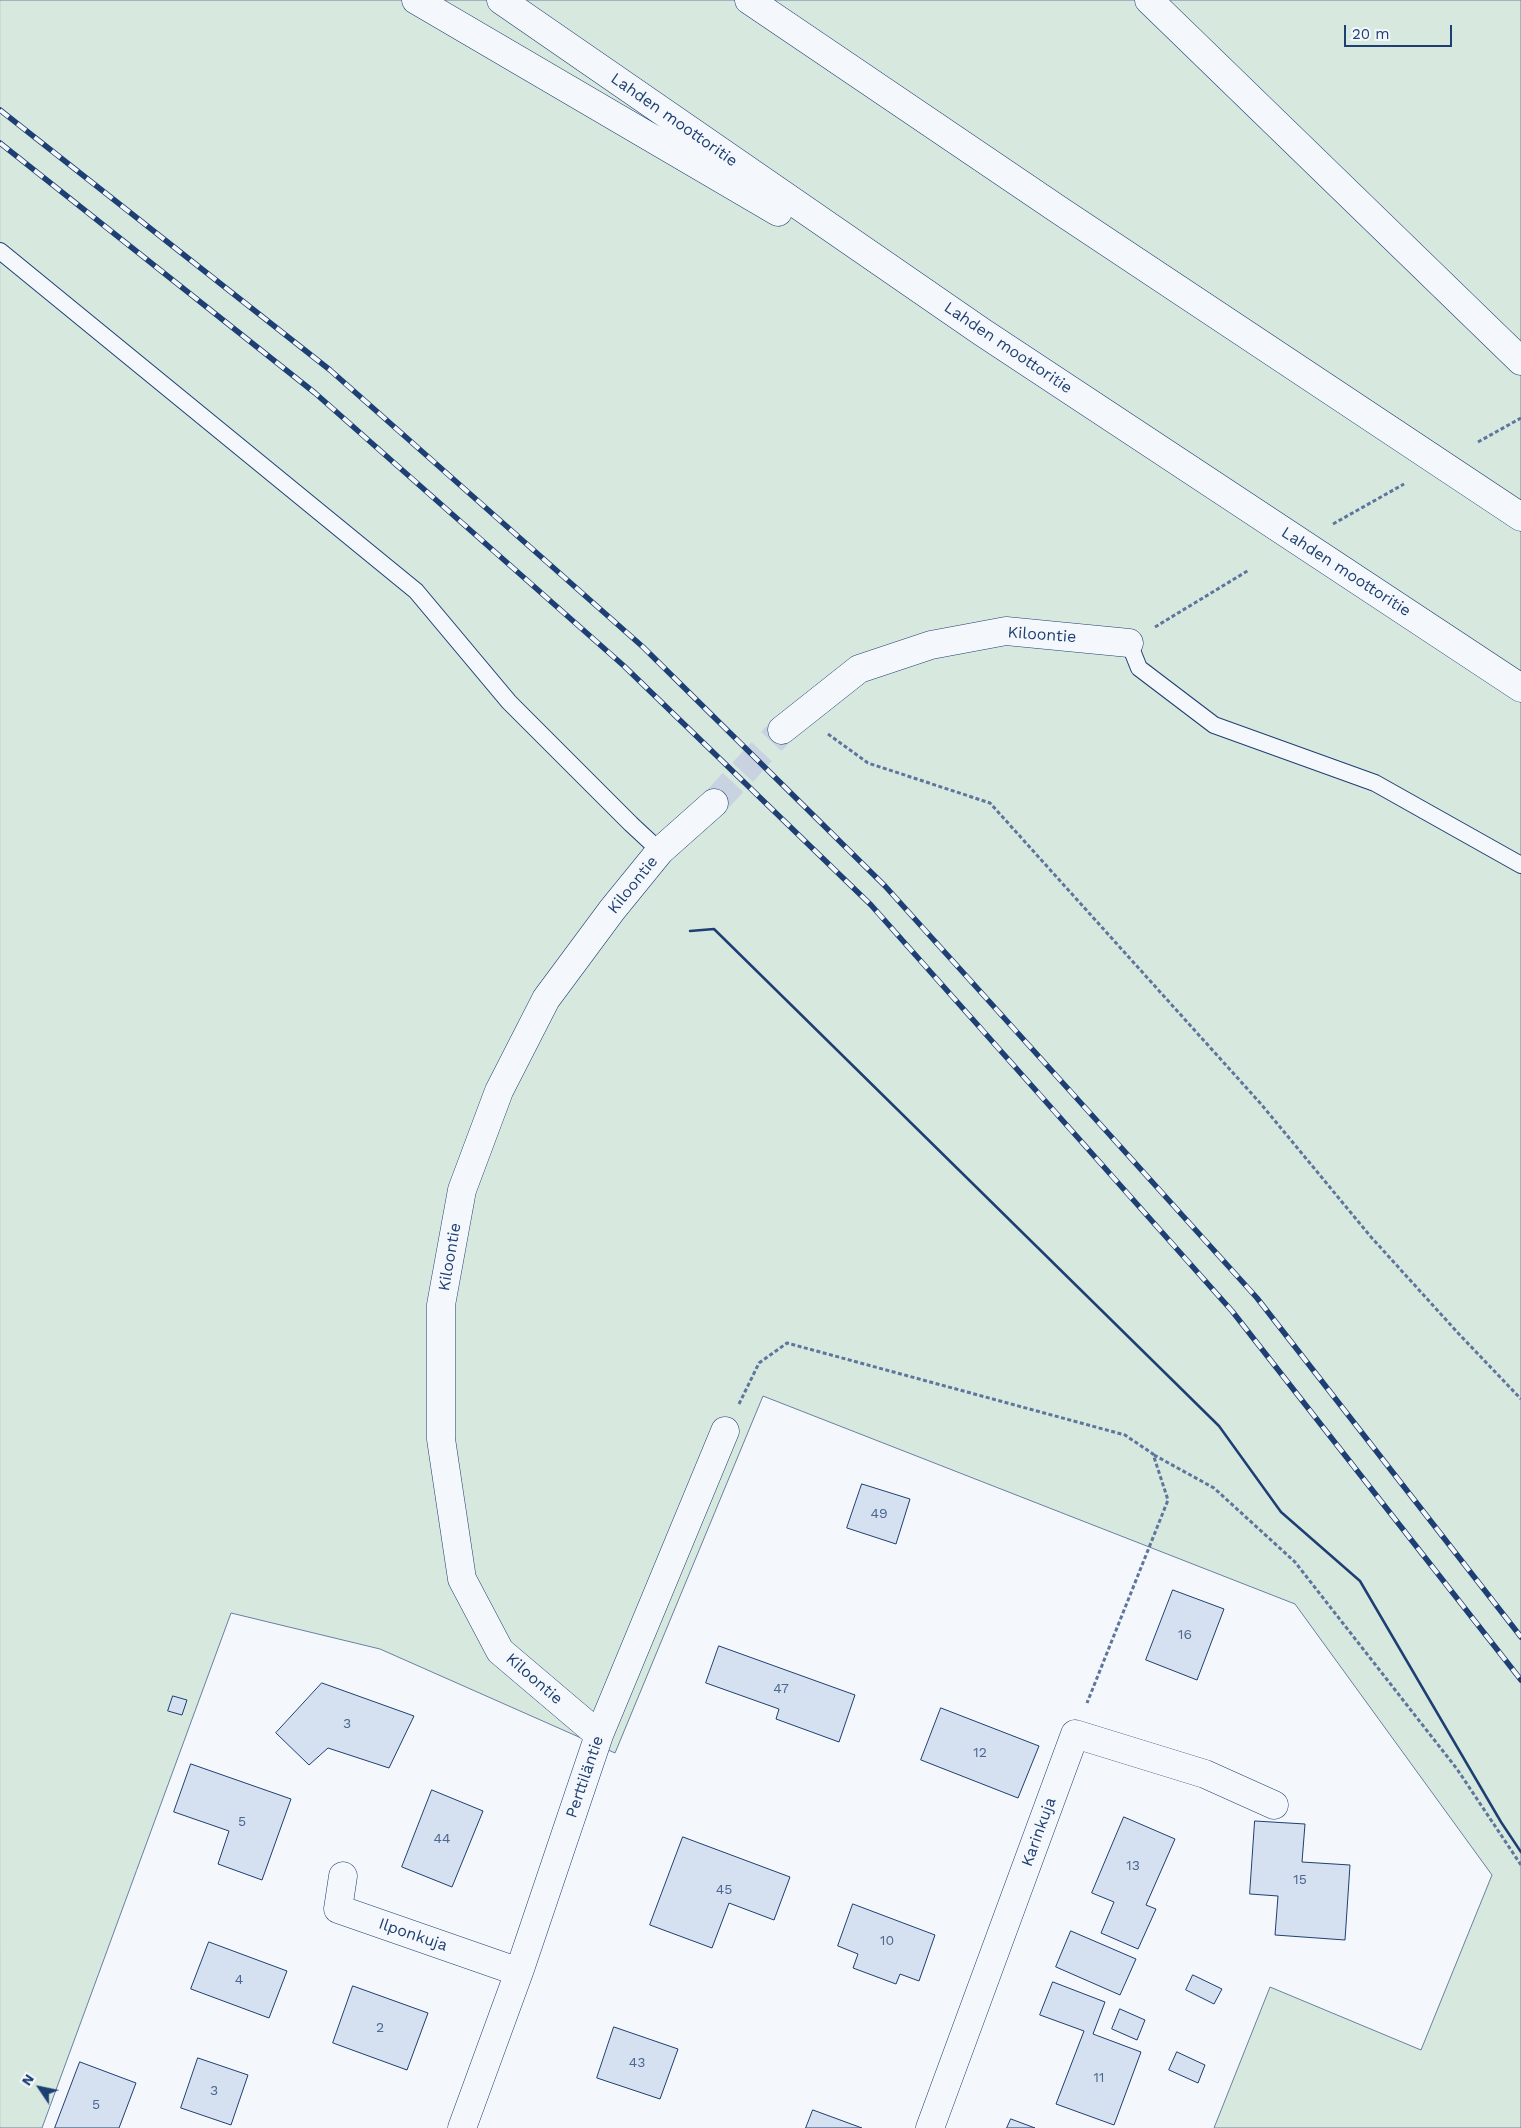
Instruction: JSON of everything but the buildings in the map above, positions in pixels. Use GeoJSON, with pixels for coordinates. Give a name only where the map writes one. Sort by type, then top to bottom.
{"type":"FeatureCollection","features":[{"type":"Feature","properties":{"kind":"main road"},"geometry":{"type":"LineString","coordinates":[[416,0],[982,332]]}},
{"type":"Feature","properties":{"kind":"main road","name":"Lahden moottoritie"},"geometry":{"type":"LineString","coordinates":[[501,0],[982,332],[1521,688]]}},
{"type":"Feature","properties":{"kind":"main road"},"geometry":{"type":"LineString","coordinates":[[748,0],[1059,210],[1521,517]]}},
{"type":"Feature","properties":{"kind":"main road"},"geometry":{"type":"LineString","coordinates":[[1149,0],[1521,361]]}},
{"type":"Feature","properties":{"kind":"main road","name":"Kiloontie"},"geometry":{"type":"LineString","coordinates":[[792,722],[859,669],[931,646],[1006,631],[1129,643]]}},
{"type":"Feature","properties":{"kind":"main road","name":"Kiloontie"},"geometry":{"type":"LineString","coordinates":[[599,1735],[500,1651],[462,1579],[441,1439],[441,1305],[462,1190],[499,1091],[546,999],[612,910],[660,851],[714,803]]}},
{"type":"Feature","properties":{"kind":"main road","name":"Perttiläntie"},"geometry":{"type":"LineString","coordinates":[[462,2128],[520,1972],[599,1735],[725,1431]]}},
{"type":"Feature","properties":{"kind":"main road"},"geometry":{"type":"LineString","coordinates":[[1076,1734],[1205,1774],[1274,1805]]}},
{"type":"Feature","properties":{"kind":"main road","name":"Karinkuja"},"geometry":{"type":"LineString","coordinates":[[930,2128],[1076,1734]]}},
{"type":"Feature","properties":{"kind":"main road","name":"Ilponkuja"},"geometry":{"type":"LineString","coordinates":[[343,1876],[338,1909],[520,1972]]}},
{"type":"Feature","properties":{"kind":"lane"},"geometry":{"type":"LineString","coordinates":[[0,251],[416,591],[509,702],[660,851]]}},
{"type":"Feature","properties":{"kind":"lane"},"geometry":{"type":"LineString","coordinates":[[1129,643],[1139,668],[1214,725],[1375,783],[1521,865]]}},
{"type":"Feature","properties":{"kind":"path"},"geometry":{"type":"LineString","coordinates":[[1478,442],[1521,418]]}},
{"type":"Feature","properties":{"kind":"path"},"geometry":{"type":"LineString","coordinates":[[1328,527],[1404,484]]}},
{"type":"Feature","properties":{"kind":"path"},"geometry":{"type":"LineString","coordinates":[[1129,643],[1249,570]]}},
{"type":"Feature","properties":{"kind":"path"},"geometry":{"type":"LineString","coordinates":[[792,722],[868,763],[990,803],[1261,1104],[1371,1237],[1521,1400]]}},
{"type":"Feature","properties":{"kind":"path"},"geometry":{"type":"LineString","coordinates":[[725,1431],[760,1363],[787,1343],[1125,1435],[1153,1454],[1214,1488],[1295,1562],[1457,1769],[1521,1865]]}},
{"type":"Feature","properties":{"kind":"path"},"geometry":{"type":"LineString","coordinates":[[1076,1734],[1096,1678],[1168,1500],[1153,1454]]}},
{"type":"Feature","properties":{"kind":"shaded area"},"geometry":{"type":"Polygon","coordinates":[[[0,0],[1521,0],[1521,2128],[1214,2128],[1270,1987],[1421,2050],[1492,1875],[1295,1604],[763,1396],[615,1753],[380,1649],[231,1613],[42,2128],[0,2128],[0,0]]]}},
{"type":"Feature","properties":{"kind":"tunnel"},"geometry":{"type":"LineString","coordinates":[[714,803],[782,730]]}},
{"type":"Feature","properties":{"kind":"railway"},"geometry":{"type":"LineString","coordinates":[[0,110],[330,370],[643,647],[885,886],[1257,1298],[1521,1637]]}},
{"type":"Feature","properties":{"kind":"railway"},"geometry":{"type":"LineString","coordinates":[[0,143],[315,393],[624,666],[871,905],[1232,1311],[1521,1680]]}},
{"type":"Feature","properties":{"kind":"wall"},"geometry":{"type":"LineString","coordinates":[[690,931],[714,929],[1219,1426],[1281,1512],[1360,1581],[1501,1822],[1521,1852]]}}]}
